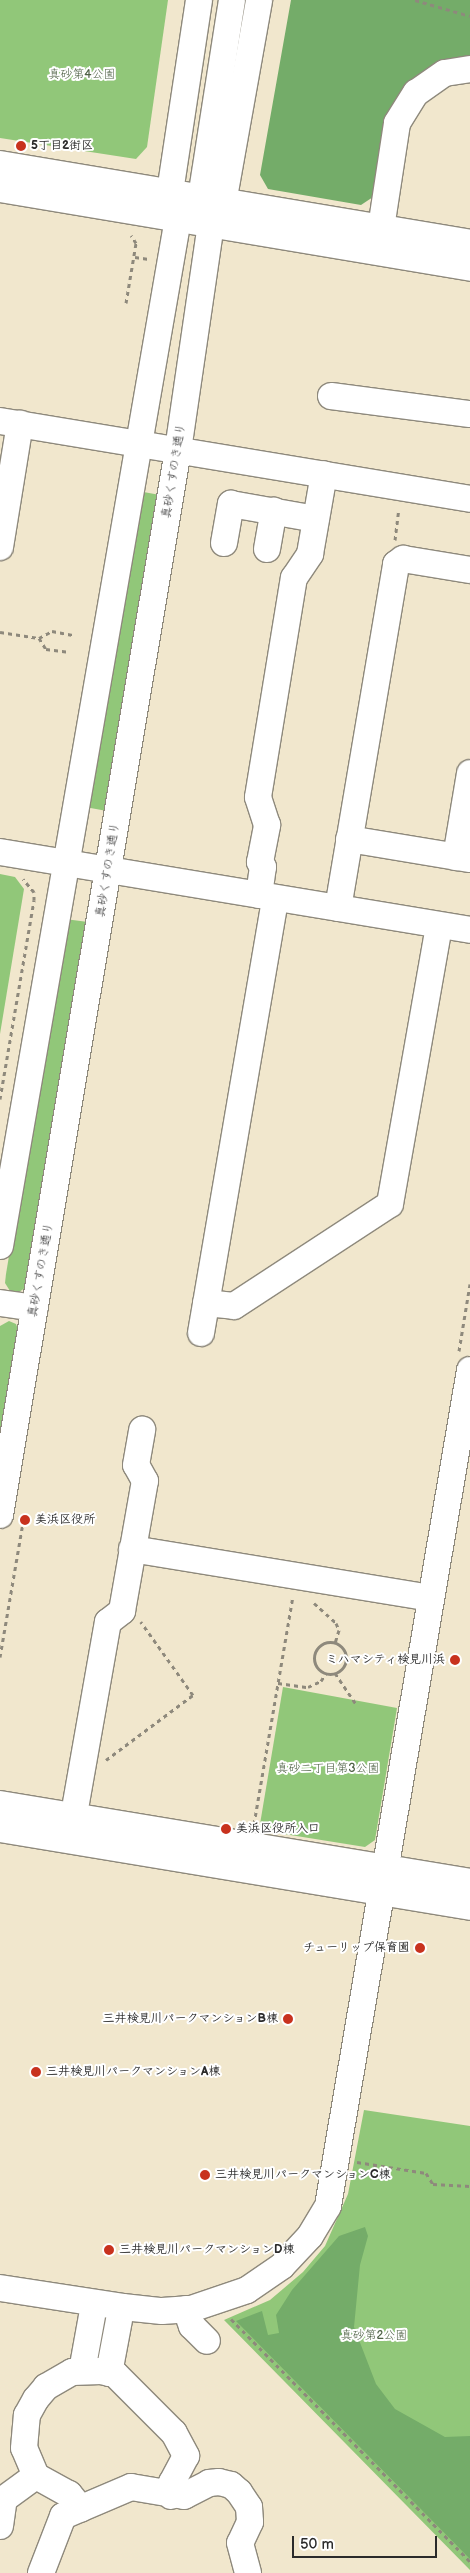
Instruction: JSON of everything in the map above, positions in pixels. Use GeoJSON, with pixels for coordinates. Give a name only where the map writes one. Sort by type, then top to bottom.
{"type":"FeatureCollection","features":[{"type":"Feature","properties":{"kind":"street"},"geometry":{"type":"LineString","coordinates":[[0,1246],[136,443],[178,218],[170,192],[199,0]]}},
{"type":"Feature","properties":{"kind":"street"},"geometry":{"type":"LineString","coordinates":[[212,209],[208,158],[232,0]]}},
{"type":"Feature","properties":{"kind":"street"},"geometry":{"type":"LineString","coordinates":[[212,209],[259,0]]}},
{"type":"Feature","properties":{"kind":"street"},"geometry":{"type":"LineString","coordinates":[[381,228],[397,124],[416,93],[445,73],[470,68]]}},
{"type":"Feature","properties":{"kind":"street"},"geometry":{"type":"LineString","coordinates":[[0,164],[170,192],[212,209],[470,268]]}},
{"type":"Feature","properties":{"kind":"street"},"geometry":{"type":"LineString","coordinates":[[0,189],[178,218],[212,209],[381,228],[470,243]]}},
{"type":"Feature","properties":{"kind":"street","name":"真砂くすのき通り"},"geometry":{"type":"LineString","coordinates":[[0,1514],[178,450],[212,209]]}},
{"type":"Feature","properties":{"kind":"street"},"geometry":{"type":"LineString","coordinates":[[331,396],[470,414]]}},
{"type":"Feature","properties":{"kind":"street"},"geometry":{"type":"LineString","coordinates":[[0,547],[10,422],[470,499]]}},
{"type":"Feature","properties":{"kind":"street"},"geometry":{"type":"LineString","coordinates":[[201,1333],[266,903],[263,867],[260,862],[266,825],[258,797],[294,578],[310,554],[324,474]]}},
{"type":"Feature","properties":{"kind":"street"},"geometry":{"type":"LineString","coordinates":[[224,543],[230,504],[316,519]]}},
{"type":"Feature","properties":{"kind":"street"},"geometry":{"type":"LineString","coordinates":[[267,549],[274,512]]}},
{"type":"Feature","properties":{"kind":"street"},"geometry":{"type":"LineString","coordinates":[[338,908],[396,564],[403,559],[470,570]]}},
{"type":"Feature","properties":{"kind":"street"},"geometry":{"type":"LineString","coordinates":[[349,839],[463,858],[470,773]]}},
{"type":"Feature","properties":{"kind":"street"},"geometry":{"type":"LineString","coordinates":[[0,852],[108,870],[266,903],[338,908],[470,930]]}},
{"type":"Feature","properties":{"kind":"street"},"geometry":{"type":"LineString","coordinates":[[206,1303],[234,1306],[390,1204],[438,937]]}},
{"type":"Feature","properties":{"kind":"street"},"geometry":{"type":"LineString","coordinates":[[0,1303],[35,1308]]}},
{"type":"Feature","properties":{"kind":"street"},"geometry":{"type":"LineString","coordinates":[[0,2288],[123,2307],[190,2329],[221,2301],[247,2290],[282,2266],[310,2236],[328,2206],[385,1881],[464,1366]]}},
{"type":"Feature","properties":{"kind":"street"},"geometry":{"type":"LineString","coordinates":[[76,1803],[108,1622],[122,1611],[145,1481],[136,1465],[142,1430]]}},
{"type":"Feature","properties":{"kind":"street"},"geometry":{"type":"LineString","coordinates":[[132,1549],[418,1596]]}},
{"type":"Feature","properties":{"kind":"street"},"geometry":{"type":"LineString","coordinates":[[0,1804],[385,1881],[470,1907]]}},
{"type":"Feature","properties":{"kind":"street"},"geometry":{"type":"LineString","coordinates":[[0,1829],[385,1881],[470,1882]]}},
{"type":"Feature","properties":{"kind":"street"},"geometry":{"type":"LineString","coordinates":[[82,2371],[92,2316]]}},
{"type":"Feature","properties":{"kind":"street"},"geometry":{"type":"LineString","coordinates":[[109,2373],[119,2320]]}},
{"type":"Feature","properties":{"kind":"street"},"geometry":{"type":"LineString","coordinates":[[81,2509],[69,2494],[36,2476],[24,2448],[27,2416],[46,2386],[72,2372],[115,2374],[164,2422],[186,2456],[203,2463],[214,2483]]}},
{"type":"Feature","properties":{"kind":"street"},"geometry":{"type":"LineString","coordinates":[[171,2496],[172,2482],[186,2456]]}},
{"type":"Feature","properties":{"kind":"street"},"geometry":{"type":"LineString","coordinates":[[0,2526],[4,2500],[36,2476]]}},
{"type":"Feature","properties":{"kind":"street"},"geometry":{"type":"LineString","coordinates":[[41,2573],[63,2516],[131,2487],[171,2496],[184,2496],[214,2483],[231,2485],[249,2507],[250,2522],[240,2543],[248,2573]]}},
{"type":"Feature","properties":{"kind":"path"},"geometry":{"type":"LineString","coordinates":[[415,0],[470,16]]}},
{"type":"Feature","properties":{"kind":"path"},"geometry":{"type":"LineString","coordinates":[[126,303],[135,256],[135,238],[128,230]]}},
{"type":"Feature","properties":{"kind":"path"},"geometry":{"type":"LineString","coordinates":[[135,256],[152,259]]}},
{"type":"Feature","properties":{"kind":"path"},"geometry":{"type":"LineString","coordinates":[[399,562],[394,547],[400,501]]}},
{"type":"Feature","properties":{"kind":"path"},"geometry":{"type":"LineString","coordinates":[[0,632],[39,638],[52,632],[73,636]]}},
{"type":"Feature","properties":{"kind":"path"},"geometry":{"type":"LineString","coordinates":[[39,638],[46,649],[70,652]]}},
{"type":"Feature","properties":{"kind":"path"},"geometry":{"type":"LineString","coordinates":[[0,1099],[34,900],[34,892],[19,876]]}},
{"type":"Feature","properties":{"kind":"path"},"geometry":{"type":"LineString","coordinates":[[464,1366],[470,1284]]}},
{"type":"Feature","properties":{"kind":"path"},"geometry":{"type":"LineString","coordinates":[[253,1832],[293,1594],[301,1596]]}},
{"type":"Feature","properties":{"kind":"path"},"geometry":{"type":"LineString","coordinates":[[308,1598],[336,1623],[339,1630],[335,1643]]}},
{"type":"Feature","properties":{"kind":"path"},"geometry":{"type":"LineString","coordinates":[[102,1763],[193,1695],[134,1613],[122,1611]]}},
{"type":"Feature","properties":{"kind":"path"},"geometry":{"type":"LineString","coordinates":[[335,1643],[343,1649],[346,1658],[343,1667],[335,1673],[326,1673],[316,1666],[314,1655],[320,1646],[335,1643]]}},
{"type":"Feature","properties":{"kind":"path"},"geometry":{"type":"LineString","coordinates":[[278,1683],[308,1687],[321,1681],[326,1673]]}},
{"type":"Feature","properties":{"kind":"path"},"geometry":{"type":"LineString","coordinates":[[335,1673],[356,1704]]}},
{"type":"Feature","properties":{"kind":"path"},"geometry":{"type":"LineString","coordinates":[[352,2161],[426,2173],[433,2184],[470,2186]]}},
{"type":"Feature","properties":{"kind":"path"},"geometry":{"type":"LineString","coordinates":[[228,2315],[470,2561]]}},
{"type":"Feature","properties":{"kind":"green space","name":"真砂第4公園"},"geometry":{"type":"Polygon","coordinates":[[[0,0],[168,0],[147,147],[136,159],[0,138],[0,0]]]}},
{"type":"Feature","properties":{"kind":"green space"},"geometry":{"type":"Polygon","coordinates":[[[291,0],[470,0],[470,58],[444,61],[373,197],[361,205],[268,189],[260,175],[291,0]]]}},
{"type":"Feature","properties":{"kind":"green space"},"geometry":{"type":"Polygon","coordinates":[[[138,491],[160,495],[107,811],[85,807],[138,491]]]}},
{"type":"Feature","properties":{"kind":"green space"},"geometry":{"type":"Polygon","coordinates":[[[0,874],[15,877],[24,889],[0,1034],[0,874]]]}},
{"type":"Feature","properties":{"kind":"green space"},"geometry":{"type":"Polygon","coordinates":[[[65,919],[88,922],[25,1288],[19,1292],[10,1291],[5,1283],[6,1274],[65,919]]]}},
{"type":"Feature","properties":{"kind":"green space"},"geometry":{"type":"Polygon","coordinates":[[[9,1321],[16,1324],[19,1332],[0,1447],[0,1326],[9,1321]]]}},
{"type":"Feature","properties":{"kind":"green space","name":"真砂二丁目第3公園"},"geometry":{"type":"Polygon","coordinates":[[[283,1687],[397,1708],[375,1840],[365,1847],[259,1830],[283,1687]]]}},
{"type":"Feature","properties":{"kind":"green space","name":"真砂第2公園"},"geometry":{"type":"Polygon","coordinates":[[[364,2110],[470,2126],[470,2570],[224,2320],[270,2300],[303,2272],[325,2246],[348,2194],[364,2110]]]}},
{"type":"Feature","properties":{"kind":"green space"},"geometry":{"type":"Polygon","coordinates":[[[365,2227],[368,2236],[360,2265],[354,2327],[376,2384],[395,2409],[445,2437],[470,2436],[470,2559],[236,2321],[262,2311],[268,2335],[279,2333],[276,2315],[292,2290],[339,2236],[365,2227]]]}},
{"type":"Feature","properties":{"kind":"place","name":"5丁目2街区"},"geometry":{"type":"Point","coordinates":[21,146]}},
{"type":"Feature","properties":{"kind":"place","name":"美浜区役所"},"geometry":{"type":"Point","coordinates":[25,1520]}},
{"type":"Feature","properties":{"kind":"place","name":"ミハマシティ検見川浜"},"geometry":{"type":"Point","coordinates":[455,1660]}},
{"type":"Feature","properties":{"kind":"place","name":"美浜区役所入口"},"geometry":{"type":"Point","coordinates":[226,1829]}},
{"type":"Feature","properties":{"kind":"place","name":"チューリップ保育園"},"geometry":{"type":"Point","coordinates":[420,1948]}},
{"type":"Feature","properties":{"kind":"place","name":"三井検見川パークマンションB棟"},"geometry":{"type":"Point","coordinates":[288,2019]}},
{"type":"Feature","properties":{"kind":"place","name":"三井検見川パークマンションA棟"},"geometry":{"type":"Point","coordinates":[36,2072]}},
{"type":"Feature","properties":{"kind":"place","name":"三井検見川パークマンションC棟"},"geometry":{"type":"Point","coordinates":[205,2175]}},
{"type":"Feature","properties":{"kind":"place","name":"三井検見川パークマンションD棟"},"geometry":{"type":"Point","coordinates":[109,2250]}}]}
